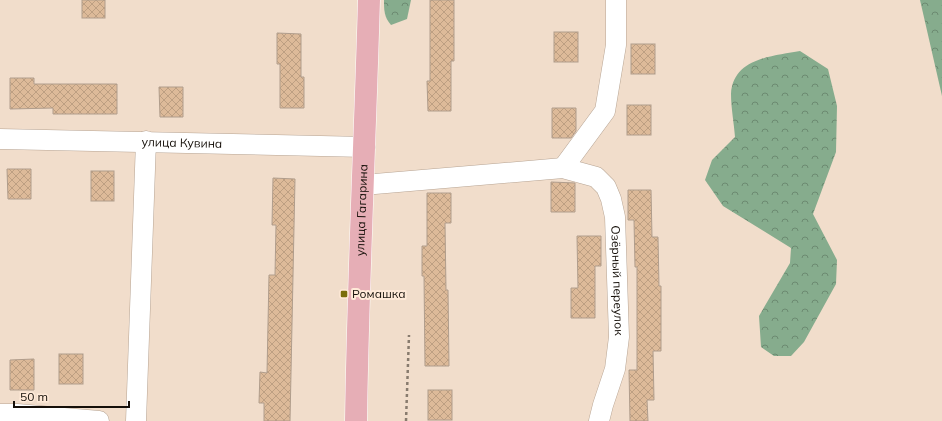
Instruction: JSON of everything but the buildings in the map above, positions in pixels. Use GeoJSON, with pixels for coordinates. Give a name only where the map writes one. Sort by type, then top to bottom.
{"type":"FeatureCollection","features":[{"type":"Feature","properties":{"kind":"main road","name":"улица Гагарина"},"geometry":{"type":"LineString","coordinates":[[356,421],[358,315],[369,0]]}},
{"type":"Feature","properties":{"kind":"street"},"geometry":{"type":"LineString","coordinates":[[363,185],[563,168],[605,111],[616,46],[616,0]]}},
{"type":"Feature","properties":{"kind":"street","name":"улица Кувина"},"geometry":{"type":"LineString","coordinates":[[0,139],[365,147]]}},
{"type":"Feature","properties":{"kind":"street"},"geometry":{"type":"LineString","coordinates":[[136,421],[146,141]]}},
{"type":"Feature","properties":{"kind":"street","name":"Озёрный переулок"},"geometry":{"type":"LineString","coordinates":[[563,168],[596,177],[606,186],[615,217],[620,337],[615,369],[599,421]]}},
{"type":"Feature","properties":{"kind":"street"},"geometry":{"type":"LineString","coordinates":[[0,414],[99,421]]}},
{"type":"Feature","properties":{"kind":"path"},"geometry":{"type":"LineString","coordinates":[[406,421],[409,335]]}},
{"type":"Feature","properties":{"kind":"green space"},"geometry":{"type":"Polygon","coordinates":[[[384,0],[411,0],[407,19],[391,25],[385,13],[384,0]]]}},
{"type":"Feature","properties":{"kind":"green space"},"geometry":{"type":"Polygon","coordinates":[[[920,0],[942,0],[942,96],[920,0]]]}},
{"type":"Feature","properties":{"kind":"green space"},"geometry":{"type":"Polygon","coordinates":[[[800,51],[828,69],[837,106],[836,152],[813,214],[837,260],[836,284],[804,342],[791,356],[774,356],[761,347],[759,316],[790,263],[791,248],[723,206],[705,180],[712,160],[735,137],[731,94],[733,82],[739,73],[747,66],[767,57],[800,51]]]}},
{"type":"Feature","properties":{"kind":"place","name":"Ромашка"},"geometry":{"type":"Point","coordinates":[344,294]}}]}
